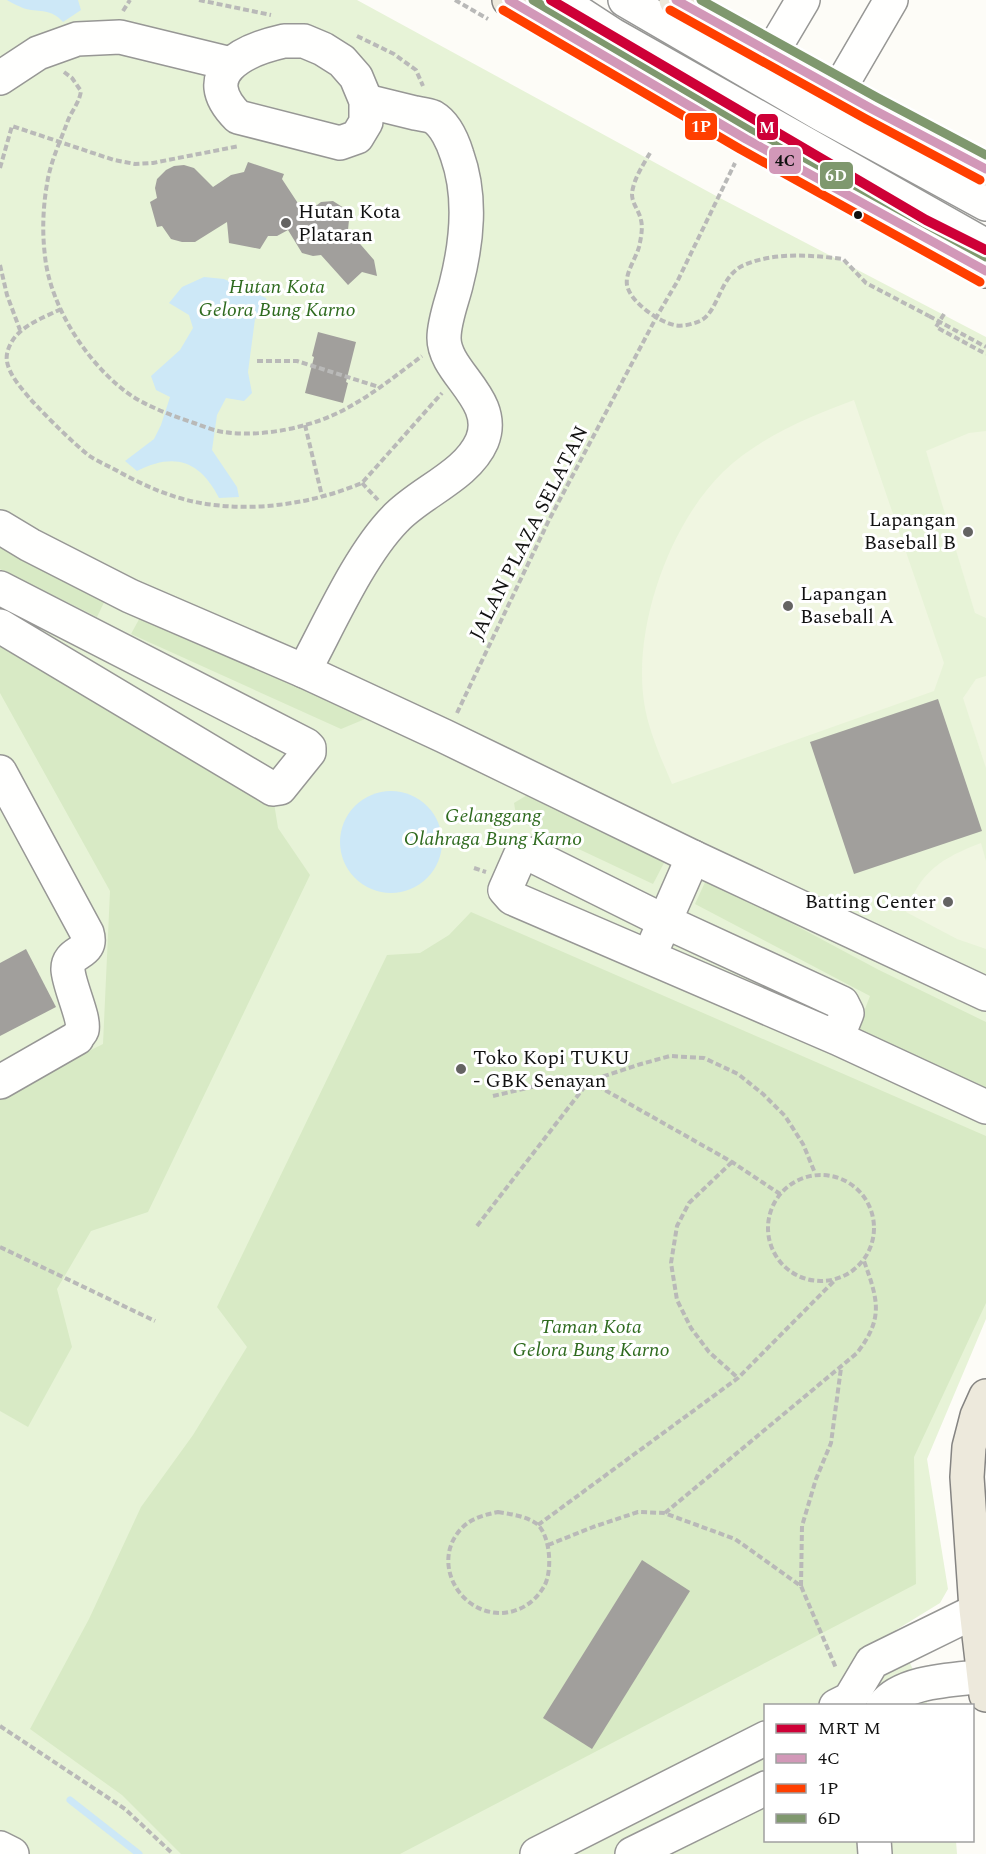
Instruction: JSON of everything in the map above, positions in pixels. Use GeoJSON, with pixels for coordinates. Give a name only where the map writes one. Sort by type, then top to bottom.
{"type":"FeatureCollection","features":[{"type":"Feature","properties":{"kind":"main road"},"geometry":{"type":"LineString","coordinates":[[510,0],[746,139],[986,271]]}},
{"type":"Feature","properties":{"kind":"main road"},"geometry":{"type":"LineString","coordinates":[[693,4],[742,38],[771,54],[830,102],[986,169]]}},
{"type":"Feature","properties":{"kind":"main road"},"geometry":{"type":"LineString","coordinates":[[985,1682],[981,1607],[967,1477],[969,1448],[977,1416],[986,1396]]}},
{"type":"Feature","properties":{"kind":"lane"},"geometry":{"type":"LineString","coordinates":[[510,0],[583,17],[986,246]]}},
{"type":"Feature","properties":{"kind":"lane"},"geometry":{"type":"LineString","coordinates":[[559,0],[613,35]]}},
{"type":"Feature","properties":{"kind":"lane"},"geometry":{"type":"LineString","coordinates":[[625,0],[830,102]]}},
{"type":"Feature","properties":{"kind":"lane"},"geometry":{"type":"LineString","coordinates":[[771,54],[803,0]]}},
{"type":"Feature","properties":{"kind":"lane"},"geometry":{"type":"LineString","coordinates":[[830,102],[891,0]]}},
{"type":"Feature","properties":{"kind":"lane"},"geometry":{"type":"LineString","coordinates":[[0,78],[38,53],[77,39],[120,37],[231,64]]}},
{"type":"Feature","properties":{"kind":"lane"},"geometry":{"type":"LineString","coordinates":[[742,38],[766,58],[830,102],[986,204]]}},
{"type":"Feature","properties":{"kind":"lane"},"geometry":{"type":"LineString","coordinates":[[284,41],[304,41],[342,61],[356,77],[366,101],[366,122],[357,137],[340,143],[238,117],[226,105],[221,89],[222,74],[231,64],[259,46],[284,41]]}},
{"type":"Feature","properties":{"kind":"lane"},"geometry":{"type":"LineString","coordinates":[[304,671],[354,578],[374,546],[395,518],[465,465],[476,453],[483,439],[485,423],[482,409],[450,357],[444,339],[466,234],[463,170],[451,138],[433,118],[366,101]]}},
{"type":"Feature","properties":{"kind":"lane"},"geometry":{"type":"LineString","coordinates":[[0,527],[30,545],[130,596],[304,671],[444,736],[693,857],[986,994]]}},
{"type":"Feature","properties":{"kind":"lane"},"geometry":{"type":"LineString","coordinates":[[0,588],[306,745],[309,752],[280,788],[273,789],[0,626]]}},
{"type":"Feature","properties":{"kind":"lane"},"geometry":{"type":"LineString","coordinates":[[0,772],[90,941],[88,946],[73,957],[68,966],[69,980],[82,1029],[77,1038],[0,1082]]}},
{"type":"Feature","properties":{"kind":"lane"},"geometry":{"type":"LineString","coordinates":[[837,1038],[846,1013],[842,1004],[525,853],[520,856],[505,890],[512,898],[837,1038],[986,1107]]}},
{"type":"Feature","properties":{"kind":"lane"},"geometry":{"type":"LineString","coordinates":[[650,956],[693,857]]}},
{"type":"Feature","properties":{"kind":"lane"},"geometry":{"type":"LineString","coordinates":[[843,1702],[872,1662],[981,1607]]}},
{"type":"Feature","properties":{"kind":"lane"},"geometry":{"type":"LineString","coordinates":[[885,1704],[891,1696],[918,1685],[985,1682]]}},
{"type":"Feature","properties":{"kind":"lane"},"geometry":{"type":"LineString","coordinates":[[537,1854],[764,1739]]}},
{"type":"Feature","properties":{"kind":"lane"},"geometry":{"type":"LineString","coordinates":[[632,1854],[764,1788]]}},
{"type":"Feature","properties":{"kind":"lane"},"geometry":{"type":"LineString","coordinates":[[0,1848],[12,1854]]}},
{"type":"Feature","properties":{"kind":"path"},"geometry":{"type":"LineString","coordinates":[[38,53],[72,78],[81,91],[80,102],[69,116],[47,182],[43,224],[49,281],[61,309],[83,348],[108,375],[134,397],[163,413],[223,432],[261,432],[305,425],[337,414],[380,387],[444,339]]}},
{"type":"Feature","properties":{"kind":"path"},"geometry":{"type":"LineString","coordinates":[[0,168],[12,126],[114,160],[135,164],[153,163],[247,146]]}},
{"type":"Feature","properties":{"kind":"path","name":"JALAN PLAZA SELATAN"},"geometry":{"type":"LineString","coordinates":[[444,736],[549,520],[657,316],[678,282],[746,139]]}},
{"type":"Feature","properties":{"kind":"path"},"geometry":{"type":"LineString","coordinates":[[650,153],[632,192],[642,232],[627,282],[629,293],[639,306],[674,325],[689,325],[703,320],[729,276],[741,266],[761,259],[803,254],[843,259],[866,283],[986,347]]}},
{"type":"Feature","properties":{"kind":"path"},"geometry":{"type":"LineString","coordinates":[[0,265],[6,295],[20,330]]}},
{"type":"Feature","properties":{"kind":"path"},"geometry":{"type":"LineString","coordinates":[[61,309],[20,330],[11,342],[7,355],[9,367],[21,388],[52,422],[90,456],[170,496],[214,505],[251,506],[298,503],[362,483],[460,374]]}},
{"type":"Feature","properties":{"kind":"path"},"geometry":{"type":"LineString","coordinates":[[944,314],[936,327],[986,354]]}},
{"type":"Feature","properties":{"kind":"path"},"geometry":{"type":"LineString","coordinates":[[257,361],[297,361],[380,387]]}},
{"type":"Feature","properties":{"kind":"path"},"geometry":{"type":"LineString","coordinates":[[305,425],[322,496]]}},
{"type":"Feature","properties":{"kind":"path"},"geometry":{"type":"LineString","coordinates":[[477,1226],[590,1081],[670,1056],[704,1058],[738,1074],[763,1094],[778,1108],[803,1144],[815,1173]]}},
{"type":"Feature","properties":{"kind":"path"},"geometry":{"type":"LineString","coordinates":[[493,1096],[570,1078],[590,1081],[732,1162],[780,1194]]}},
{"type":"Feature","properties":{"kind":"path"},"geometry":{"type":"LineString","coordinates":[[732,1162],[689,1203],[677,1226],[671,1263],[677,1300],[691,1328],[709,1352],[738,1378]]}},
{"type":"Feature","properties":{"kind":"path"},"geometry":{"type":"LineString","coordinates":[[538,1524],[738,1378],[835,1280],[856,1269],[864,1261],[869,1253],[875,1232],[872,1212],[862,1193],[834,1175],[815,1173],[798,1180],[780,1194],[767,1224],[770,1245],[780,1263],[797,1276],[817,1282],[835,1280]]}},
{"type":"Feature","properties":{"kind":"path"},"geometry":{"type":"LineString","coordinates":[[0,1247],[155,1321]]}},
{"type":"Feature","properties":{"kind":"path"},"geometry":{"type":"LineString","coordinates":[[664,1513],[841,1367],[870,1337],[875,1320],[876,1296],[864,1261]]}},
{"type":"Feature","properties":{"kind":"path"},"geometry":{"type":"LineString","coordinates":[[841,1367],[831,1443],[816,1479],[802,1526],[801,1586],[843,1702]]}},
{"type":"Feature","properties":{"kind":"path"},"geometry":{"type":"LineString","coordinates":[[498,1512],[519,1515],[538,1524],[548,1545],[550,1567],[544,1587],[531,1603],[512,1613],[491,1613],[471,1605],[456,1590],[449,1570],[450,1549],[460,1530],[477,1517],[498,1512]]}},
{"type":"Feature","properties":{"kind":"path"},"geometry":{"type":"LineString","coordinates":[[548,1545],[638,1512],[664,1513],[735,1539],[801,1586]]}},
{"type":"Feature","properties":{"kind":"path"},"geometry":{"type":"LineString","coordinates":[[0,1726],[125,1809],[173,1854]]}},
{"type":"Feature","properties":{"kind":"green space","name":"Gelanggang Olahraga Bung Karno"},"geometry":{"type":"Polygon","coordinates":[[[0,0],[357,0],[718,197],[986,337],[986,1319],[927,1459],[948,1589],[940,1603],[896,1630],[928,1704],[764,1704],[764,1842],[956,1842],[957,1854],[0,1854],[0,0]]]}},
{"type":"Feature","properties":{"kind":"green space","name":"Lapangan Baseball A"},"geometry":{"type":"Polygon","coordinates":[[[854,400],[944,663],[934,691],[672,784],[649,723],[644,702],[642,673],[644,642],[650,610],[671,548],[686,520],[704,494],[737,460],[785,429],[854,400]]]}},
{"type":"Feature","properties":{"kind":"green space","name":"Lapangan Baseball B"},"geometry":{"type":"Polygon","coordinates":[[[986,431],[986,618],[975,613],[926,451],[969,433],[986,431]]]}},
{"type":"Feature","properties":{"kind":"green space"},"geometry":{"type":"Polygon","coordinates":[[[0,535],[108,594],[97,617],[0,569],[0,535]]]}},
{"type":"Feature","properties":{"kind":"green space"},"geometry":{"type":"Polygon","coordinates":[[[0,610],[270,778],[278,828],[310,875],[148,1212],[91,1231],[57,1289],[72,1347],[28,1427],[0,1411],[0,1095],[103,1044],[110,891],[0,693],[0,610]]]}},
{"type":"Feature","properties":{"kind":"green space"},"geometry":{"type":"Polygon","coordinates":[[[143,612],[377,714],[341,729],[131,634],[143,612]]]}},
{"type":"Feature","properties":{"kind":"green space"},"geometry":{"type":"Polygon","coordinates":[[[986,676],[986,768],[963,698],[976,679],[986,676]]]}},
{"type":"Feature","properties":{"kind":"green space"},"geometry":{"type":"Polygon","coordinates":[[[534,791],[664,863],[653,884],[517,820],[514,803],[534,791]]]}},
{"type":"Feature","properties":{"kind":"green space","name":"Batting Center"},"geometry":{"type":"Polygon","coordinates":[[[981,843],[986,861],[986,949],[957,939],[906,912],[918,886],[934,868],[955,854],[981,843]]]}},
{"type":"Feature","properties":{"kind":"green space"},"geometry":{"type":"Polygon","coordinates":[[[707,878],[879,970],[986,1022],[986,1088],[855,1035],[870,996],[695,904],[707,878]]]}},
{"type":"Feature","properties":{"kind":"green space","name":"Taman Kota Gelora Bung Karno"},"geometry":{"type":"Polygon","coordinates":[[[471,912],[986,1136],[986,1303],[914,1457],[916,1584],[400,1854],[181,1854],[122,1795],[30,1729],[89,1619],[141,1507],[193,1435],[247,1347],[217,1307],[387,955],[420,953],[449,935],[471,912]]]}},
{"type":"Feature","properties":{"kind":"water"},"geometry":{"type":"Polygon","coordinates":[[[7,0],[78,0],[81,10],[63,22],[50,13],[26,9],[7,0]]]}},
{"type":"Feature","properties":{"kind":"water"},"geometry":{"type":"Polygon","coordinates":[[[204,277],[224,279],[266,298],[270,313],[255,319],[248,372],[252,393],[244,401],[226,398],[217,415],[212,450],[237,487],[239,497],[219,498],[204,476],[195,468],[185,464],[175,461],[163,462],[137,471],[125,461],[154,439],[170,397],[156,390],[151,376],[180,350],[193,328],[189,315],[169,303],[182,287],[204,277]]]}},
{"type":"Feature","properties":{"kind":"water"},"geometry":{"type":"Polygon","coordinates":[[[391,791],[411,795],[427,806],[438,822],[442,842],[438,862],[427,878],[411,889],[391,893],[371,889],[355,878],[344,862],[340,842],[344,822],[355,806],[371,795],[391,791]]]}},
{"type":"Feature","properties":{"kind":"building","name":"Hutan Kota Plataran"},"geometry":{"type":"Polygon","coordinates":[[[248,162],[284,174],[282,179],[305,214],[321,202],[333,201],[344,208],[349,220],[348,230],[374,260],[377,276],[362,272],[348,285],[321,255],[313,256],[302,253],[288,230],[277,236],[268,236],[260,249],[229,243],[227,222],[195,242],[171,239],[162,226],[157,227],[150,202],[157,198],[155,188],[157,179],[166,170],[184,165],[194,168],[213,187],[231,175],[244,172],[248,162]]]}},
{"type":"Feature","properties":{"kind":"building"},"geometry":{"type":"Polygon","coordinates":[[[318,332],[356,342],[343,403],[305,393],[318,332]]]}},
{"type":"Feature","properties":{"kind":"building"},"geometry":{"type":"Polygon","coordinates":[[[938,699],[982,831],[854,874],[810,742],[938,699]]]}},
{"type":"Feature","properties":{"kind":"building"},"geometry":{"type":"Polygon","coordinates":[[[26,949],[56,1007],[0,1036],[0,963],[26,949]]]}},
{"type":"Feature","properties":{"kind":"building"},"geometry":{"type":"Polygon","coordinates":[[[642,1560],[690,1591],[592,1749],[543,1718],[642,1560]]]}},
{"type":"Feature","properties":{"kind":"waterway"},"geometry":{"type":"LineString","coordinates":[[70,1800],[139,1854]]}},
{"type":"Feature","properties":{"kind":"metro line","name":"M"},"geometry":{"type":"LineString","coordinates":[[551,0],[926,220],[986,250]]}},
{"type":"Feature","properties":{"kind":"transit line","name":"4C"},"geometry":{"type":"LineString","coordinates":[[509,0],[746,139],[986,271]]}},
{"type":"Feature","properties":{"kind":"transit line","name":"6D"},"geometry":{"type":"LineString","coordinates":[[533,0],[752,129],[986,257]]}},
{"type":"Feature","properties":{"kind":"transit line","name":"4C"},"geometry":{"type":"LineString","coordinates":[[676,0],[872,109],[986,169]]}},
{"type":"Feature","properties":{"kind":"transit line","name":"6D"},"geometry":{"type":"LineString","coordinates":[[701,0],[986,155]]}},
{"type":"Feature","properties":{"kind":"transit line","name":"1P"},"geometry":{"type":"LineString","coordinates":[[503,10],[740,149],[980,282]]}},
{"type":"Feature","properties":{"kind":"transit line","name":"1P"},"geometry":{"type":"LineString","coordinates":[[670,10],[980,180]]}},
{"type":"Feature","properties":{"kind":"place","name":"Hutan Kota Plataran"},"geometry":{"type":"Point","coordinates":[286,223]}},
{"type":"Feature","properties":{"kind":"place","name":"Lapangan Baseball B"},"geometry":{"type":"Point","coordinates":[968,532]}},
{"type":"Feature","properties":{"kind":"place","name":"Lapangan Baseball A"},"geometry":{"type":"Point","coordinates":[788,606]}},
{"type":"Feature","properties":{"kind":"place","name":"Batting Center"},"geometry":{"type":"Point","coordinates":[948,902]}},
{"type":"Feature","properties":{"kind":"place","name":"Toko Kopi TUKU - GBK Senayan"},"geometry":{"type":"Point","coordinates":[461,1069]}},
{"type":"Feature","properties":{"kind":"park label","name":"Hutan Kota Gelora Bung Karno"},"geometry":{"type":"Point","coordinates":[277,298]}}]}
